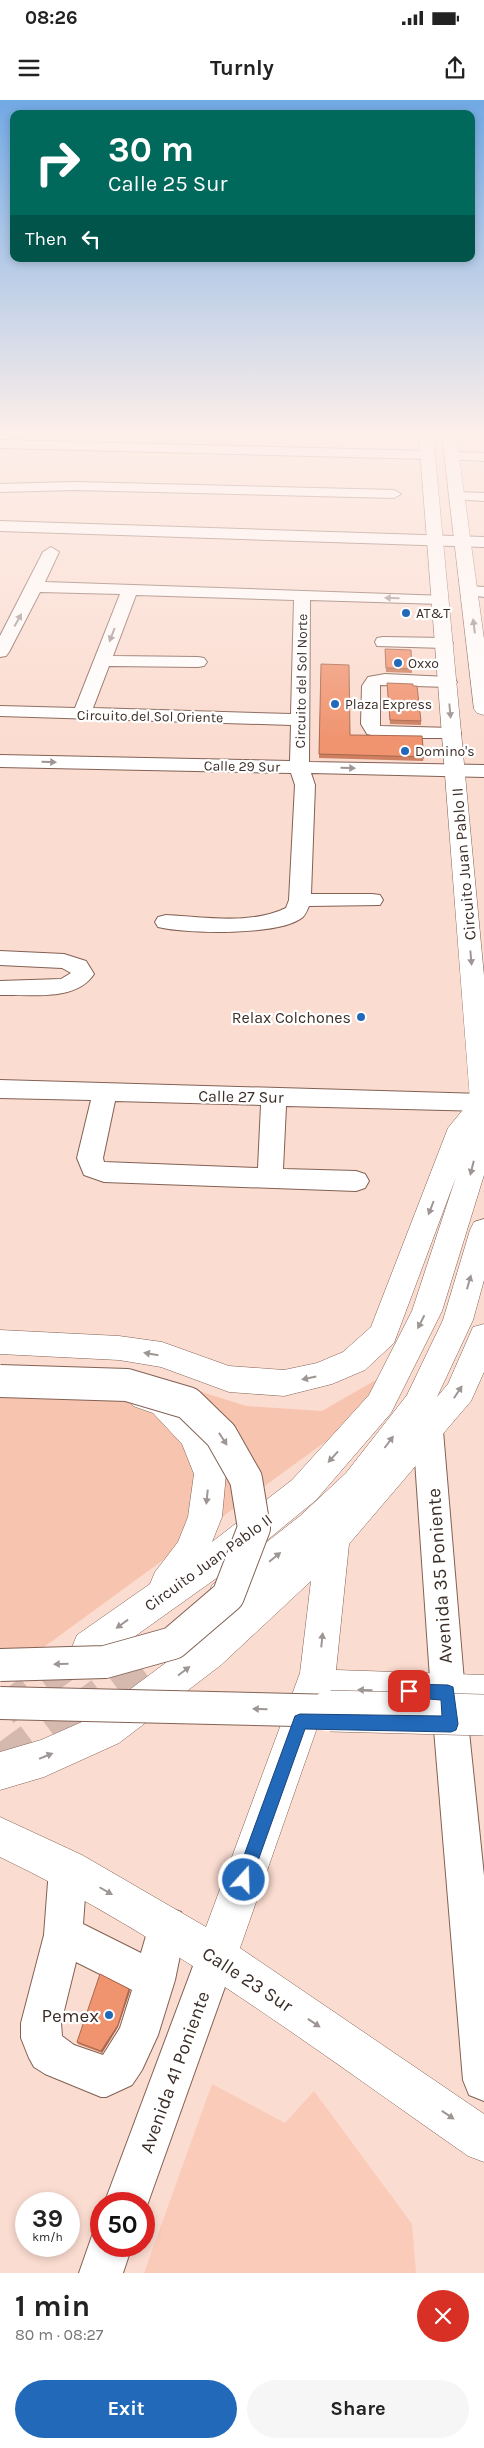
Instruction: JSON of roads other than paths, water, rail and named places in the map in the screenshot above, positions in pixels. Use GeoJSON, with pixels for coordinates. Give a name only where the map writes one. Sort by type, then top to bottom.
{"type":"FeatureCollection","features":[{"type":"Feature","properties":{"kind":"main road","name":"Circuito Juan Pablo II"},"geometry":{"type":"LineString","coordinates":[[90,1647],[153,1601],[238,1544],[304,1490],[380,1404],[427,1311],[464,1200],[480,1136],[483,1102],[436,536]]}},
{"type":"Feature","properties":{"kind":"main road"},"geometry":{"type":"LineString","coordinates":[[462,536],[477,591],[484,706]]}},
{"type":"Feature","properties":{"kind":"main road"},"geometry":{"type":"LineString","coordinates":[[0,1342],[119,1348],[162,1356],[229,1380],[284,1383],[321,1375],[354,1361],[383,1334],[461,1128],[483,1102]]}},
{"type":"Feature","properties":{"kind":"main road"},"geometry":{"type":"LineString","coordinates":[[141,1664],[312,1527],[358,1484],[418,1404],[458,1320],[484,1230]]}},
{"type":"Feature","properties":{"kind":"main road"},"geometry":{"type":"LineString","coordinates":[[0,1771],[44,1758],[106,1730],[208,1653],[333,1538],[428,1431],[460,1392],[484,1336]]}},
{"type":"Feature","properties":{"kind":"main road"},"geometry":{"type":"LineString","coordinates":[[0,1376],[101,1381],[164,1404],[194,1436],[210,1474],[205,1518],[191,1552],[153,1601]]}},
{"type":"Feature","properties":{"kind":"main road"},"geometry":{"type":"LineString","coordinates":[[0,1381],[127,1385],[188,1403],[221,1435],[246,1479],[254,1528],[228,1596],[173,1643],[105,1662],[0,1665]]}},
{"type":"Feature","properties":{"kind":"main road","name":"Avenida 41 Poniente"},"geometry":{"type":"LineString","coordinates":[[216,1956],[318,1673],[333,1538]]}},
{"type":"Feature","properties":{"kind":"main road"},"geometry":{"type":"LineString","coordinates":[[467,1715],[484,1692]]}},
{"type":"Feature","properties":{"kind":"main road"},"geometry":{"type":"LineString","coordinates":[[0,1703],[467,1715]]}},
{"type":"Feature","properties":{"kind":"main road"},"geometry":{"type":"LineString","coordinates":[[307,1705],[467,1715]]}},
{"type":"Feature","properties":{"kind":"main road","name":"Calle 23 Sur"},"geometry":{"type":"LineString","coordinates":[[10,1849],[68,1869],[167,1926],[196,1946],[216,1956],[484,2140]]}},
{"type":"Feature","properties":{"kind":"street"},"geometry":{"type":"LineString","coordinates":[[324,536],[484,542]]}},
{"type":"Feature","properties":{"kind":"street"},"geometry":{"type":"LineString","coordinates":[[0,652],[35,587],[51,552]]}},
{"type":"Feature","properties":{"kind":"street"},"geometry":{"type":"LineString","coordinates":[[35,587],[440,599]]}},
{"type":"Feature","properties":{"kind":"street"},"geometry":{"type":"LineString","coordinates":[[82,714],[130,590]]}},
{"type":"Feature","properties":{"kind":"street","name":"Circuito del Sol Norte"},"geometry":{"type":"LineString","coordinates":[[300,900],[305,785],[299,767],[302,595]]}},
{"type":"Feature","properties":{"kind":"street"},"geometry":{"type":"LineString","coordinates":[[383,642],[444,643]]}},
{"type":"Feature","properties":{"kind":"street"},"geometry":{"type":"LineString","coordinates":[[102,661],[198,662]]}},
{"type":"Feature","properties":{"kind":"street"},"geometry":{"type":"LineString","coordinates":[[448,682],[385,679],[374,681],[371,686],[370,724],[374,730],[383,732],[452,734]]}},
{"type":"Feature","properties":{"kind":"street","name":"Circuito del Sol Oriente"},"geometry":{"type":"LineString","coordinates":[[0,711],[300,720]]}},
{"type":"Feature","properties":{"kind":"street","name":"Calle 29 Sur"},"geometry":{"type":"LineString","coordinates":[[0,761],[484,771]]}},
{"type":"Feature","properties":{"kind":"street"},"geometry":{"type":"LineString","coordinates":[[166,922],[268,924],[286,919],[296,912],[300,900],[372,900]]}},
{"type":"Feature","properties":{"kind":"street"},"geometry":{"type":"LineString","coordinates":[[0,958],[64,961],[78,966],[83,974],[76,982],[62,986],[0,988]]}},
{"type":"Feature","properties":{"kind":"street","name":"Calle 27 Sur"},"geometry":{"type":"LineString","coordinates":[[0,1089],[483,1102]]}},
{"type":"Feature","properties":{"kind":"street"},"geometry":{"type":"LineString","coordinates":[[105,1092],[90,1158],[93,1168],[104,1172],[356,1181]]}},
{"type":"Feature","properties":{"kind":"street"},"geometry":{"type":"LineString","coordinates":[[270,1178],[274,1096]]}},
{"type":"Feature","properties":{"kind":"street","name":"Avenida 35 Poniente"},"geometry":{"type":"LineString","coordinates":[[428,1431],[467,1715],[484,2080]]}},
{"type":"Feature","properties":{"kind":"street"},"geometry":{"type":"LineString","coordinates":[[68,1869],[64,1935],[41,2023],[40,2038],[45,2050],[55,2058],[94,2075],[108,2076],[121,2069],[129,2056],[155,1980],[167,1926]]}},
{"type":"Feature","properties":{"kind":"street"},"geometry":{"type":"LineString","coordinates":[[64,1935],[155,1980]]}},
{"type":"Feature","properties":{"kind":"street","name":"Avenida 41 Poniente"},"geometry":{"type":"LineString","coordinates":[[130,2192],[216,1956]]}},
{"type":"Feature","properties":{"kind":"street"},"geometry":{"type":"LineString","coordinates":[[101,2273],[106,2257]]}},
{"type":"Feature","properties":{"kind":"tunnel"},"geometry":{"type":"LineString","coordinates":[[4,1710],[74,1659]]}},
{"type":"Feature","properties":{"kind":"tunnel"},"geometry":{"type":"LineString","coordinates":[[75,1712],[141,1664]]}},
{"type":"Feature","properties":{"kind":"tunnel"},"geometry":{"type":"LineString","coordinates":[[0,1767],[76,1711]]}},
{"type":"Feature","properties":{"kind":"place","name":"AT&T"},"geometry":{"type":"Point","coordinates":[406,613]}},
{"type":"Feature","properties":{"kind":"place","name":"Oxxo"},"geometry":{"type":"Point","coordinates":[398,663]}},
{"type":"Feature","properties":{"kind":"place","name":"Plaza Express"},"geometry":{"type":"Point","coordinates":[335,704]}},
{"type":"Feature","properties":{"kind":"place","name":"Domino's"},"geometry":{"type":"Point","coordinates":[405,751]}},
{"type":"Feature","properties":{"kind":"place","name":"Relax Colchones"},"geometry":{"type":"Point","coordinates":[361,1017]}},
{"type":"Feature","properties":{"kind":"place","name":"Pemex"},"geometry":{"type":"Point","coordinates":[109,2015]}}]}
